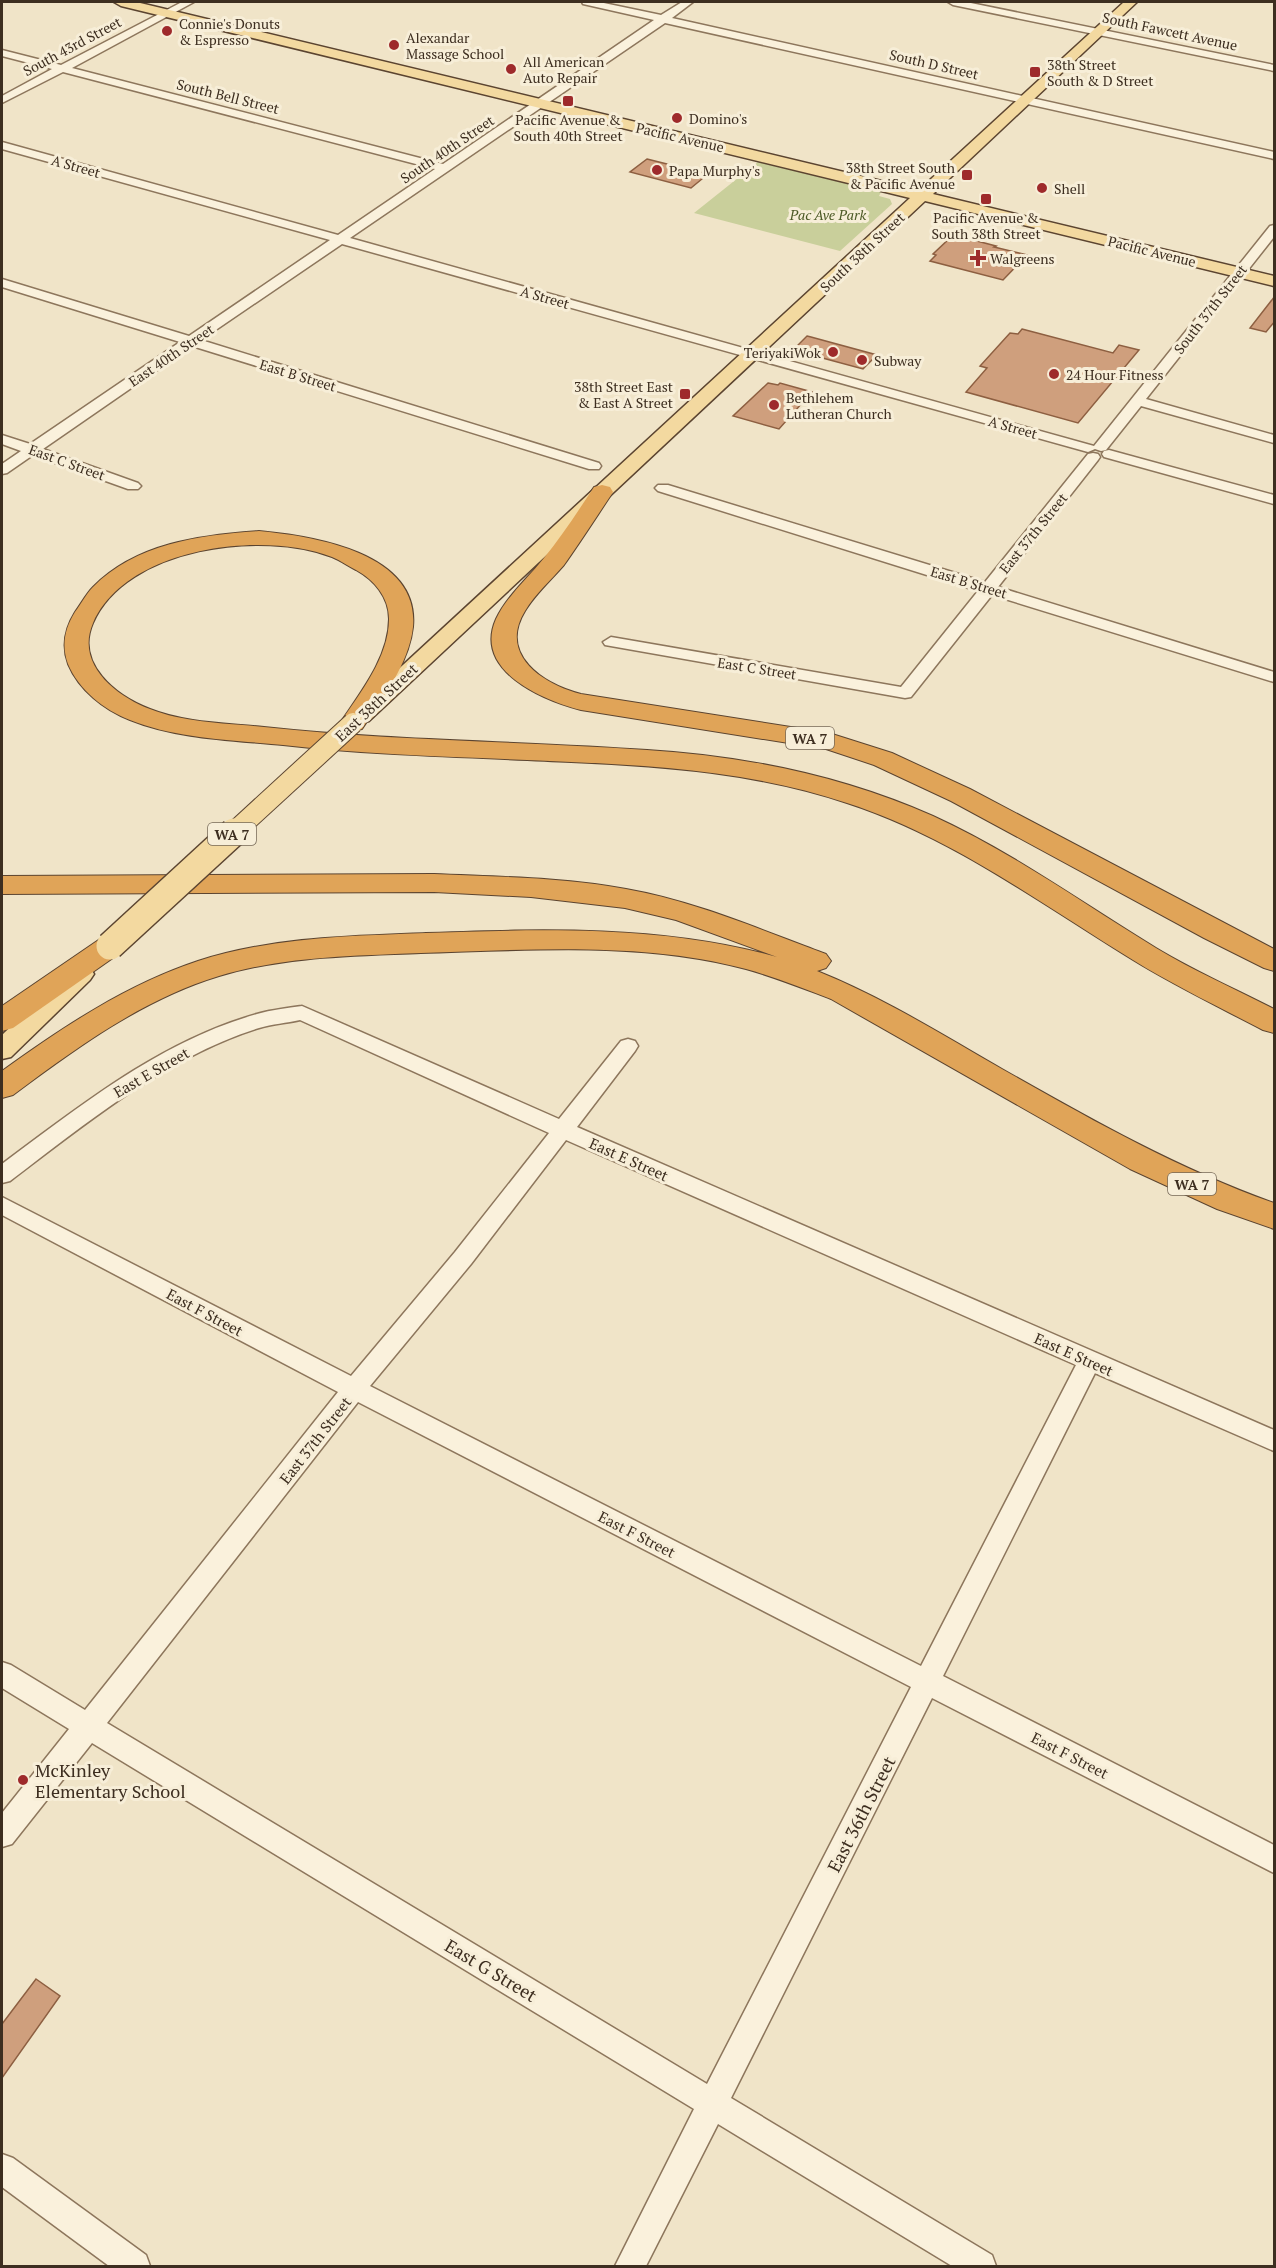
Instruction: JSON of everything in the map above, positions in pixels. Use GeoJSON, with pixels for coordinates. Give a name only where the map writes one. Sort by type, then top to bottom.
{"type":"FeatureCollection","features":[{"type":"Feature","properties":{"kind":"highway","name":"WA 7"},"geometry":{"type":"LineString","coordinates":[[602,492],[557,557],[517,605],[506,623],[505,642],[512,659],[532,682],[552,693],[581,702],[829,741],[880,757],[949,788],[1208,929],[1275,961]]}},
{"type":"Feature","properties":{"kind":"highway"},"geometry":{"type":"LineString","coordinates":[[353,723],[380,680],[392,655],[401,627],[401,613],[390,586],[385,580],[345,553],[298,540],[285,539],[235,538],[190,546],[153,558],[125,573],[99,594],[80,626],[76,641],[77,654],[81,666],[95,687],[112,701],[139,714],[173,723],[277,737],[387,746],[651,759],[720,765],[786,777],[855,795],[957,839],[1001,863],[1148,957],[1275,1022]]}},
{"type":"Feature","properties":{"kind":"highway","name":"WA 7"},"geometry":{"type":"LineString","coordinates":[[2,885],[434,884],[531,888],[625,898],[683,912],[776,944],[834,969],[886,996],[1112,1145],[1189,1183],[1275,1216]]}},
{"type":"Feature","properties":{"kind":"highway"},"geometry":{"type":"LineString","coordinates":[[2,1087],[71,1038],[116,1011],[175,982],[208,969],[249,958],[348,944],[622,940],[668,944],[732,955],[792,972],[840,991],[1112,1145]]}},
{"type":"Feature","properties":{"kind":"highway"},"geometry":{"type":"LineString","coordinates":[[2,1020],[110,946]]}},
{"type":"Feature","properties":{"kind":"main road","name":"Pacific Avenue"},"geometry":{"type":"LineString","coordinates":[[121,2],[1275,281]]}},
{"type":"Feature","properties":{"kind":"main road","name":"South 38th Street"},"geometry":{"type":"LineString","coordinates":[[751,354],[1131,2]]}},
{"type":"Feature","properties":{"kind":"main road","name":"East 38th Street"},"geometry":{"type":"LineString","coordinates":[[2,1050],[110,946],[751,354]]}},
{"type":"Feature","properties":{"kind":"street","name":"South 43rd Street"},"geometry":{"type":"LineString","coordinates":[[2,100],[189,2]]}},
{"type":"Feature","properties":{"kind":"street","name":"South D Street"},"geometry":{"type":"LineString","coordinates":[[587,2],[1275,155]]}},
{"type":"Feature","properties":{"kind":"street","name":"South 40th Street"},"geometry":{"type":"LineString","coordinates":[[341,240],[688,2]]}},
{"type":"Feature","properties":{"kind":"street","name":"South Fawcett Avenue"},"geometry":{"type":"LineString","coordinates":[[953,2],[1275,68]]}},
{"type":"Feature","properties":{"kind":"street","name":"South Bell Street"},"geometry":{"type":"LineString","coordinates":[[2,53],[446,168]]}},
{"type":"Feature","properties":{"kind":"street","name":"A Street"},"geometry":{"type":"LineString","coordinates":[[2,145],[1275,500]]}},
{"type":"Feature","properties":{"kind":"street","name":"South 37th Street"},"geometry":{"type":"LineString","coordinates":[[1098,451],[1275,228]]}},
{"type":"Feature","properties":{"kind":"street","name":"East 40th Street"},"geometry":{"type":"LineString","coordinates":[[2,470],[341,240]]}},
{"type":"Feature","properties":{"kind":"street","name":"East B Street"},"geometry":{"type":"LineString","coordinates":[[2,283],[594,465]]}},
{"type":"Feature","properties":{"kind":"street"},"geometry":{"type":"LineString","coordinates":[[1137,401],[1275,439]]}},
{"type":"Feature","properties":{"kind":"street","name":"East C Street"},"geometry":{"type":"LineString","coordinates":[[2,439],[133,486]]}},
{"type":"Feature","properties":{"kind":"street","name":"East 37th Street"},"geometry":{"type":"LineString","coordinates":[[905,693],[1098,451]]}},
{"type":"Feature","properties":{"kind":"street","name":"East B Street"},"geometry":{"type":"LineString","coordinates":[[663,488],[1275,677]]}},
{"type":"Feature","properties":{"kind":"street","name":"East C Street"},"geometry":{"type":"LineString","coordinates":[[611,642],[905,693]]}},
{"type":"Feature","properties":{"kind":"street","name":"East E Street"},"geometry":{"type":"LineString","coordinates":[[2,1175],[104,1099],[169,1060],[231,1030],[260,1020],[302,1013],[563,1130],[1275,1441]]}},
{"type":"Feature","properties":{"kind":"street","name":"East 37th Street"},"geometry":{"type":"LineString","coordinates":[[2,1834],[628,1046]]}},
{"type":"Feature","properties":{"kind":"street","name":"East F Street"},"geometry":{"type":"LineString","coordinates":[[2,1205],[354,1389],[1275,1859]]}},
{"type":"Feature","properties":{"kind":"street","name":"East 36th Street"},"geometry":{"type":"LineString","coordinates":[[630,2266],[1090,1360]]}},
{"type":"Feature","properties":{"kind":"street","name":"East G Street"},"geometry":{"type":"LineString","coordinates":[[2,1674],[981,2266]]}},
{"type":"Feature","properties":{"kind":"street"},"geometry":{"type":"LineString","coordinates":[[2,2169],[135,2266]]}},
{"type":"Feature","properties":{"kind":"green space","name":"Pac Ave Park"},"geometry":{"type":"Polygon","coordinates":[[[758,162],[881,192],[879,196],[890,199],[892,204],[840,251],[694,213],[758,162]]]}},
{"type":"Feature","properties":{"kind":"building"},"geometry":{"type":"Polygon","coordinates":[[[647,159],[708,174],[691,188],[630,172],[647,159]]]}},
{"type":"Feature","properties":{"kind":"building","name":"Walgreens"},"geometry":{"type":"Polygon","coordinates":[[[958,236],[1027,255],[1003,280],[930,261],[936,255],[933,254],[950,238],[958,236]]]}},
{"type":"Feature","properties":{"kind":"building"},"geometry":{"type":"Polygon","coordinates":[[[1275,296],[1275,321],[1266,332],[1250,328],[1275,296]]]}},
{"type":"Feature","properties":{"kind":"building","name":"24 Hour Fitness"},"geometry":{"type":"Polygon","coordinates":[[[1022,329],[1113,353],[1119,345],[1139,350],[1078,423],[966,392],[987,368],[980,366],[1010,333],[1018,334],[1022,329]]]}},
{"type":"Feature","properties":{"kind":"building"},"geometry":{"type":"Polygon","coordinates":[[[807,336],[877,355],[863,369],[793,350],[807,336]]]}},
{"type":"Feature","properties":{"kind":"building","name":"Bethlehem Lutheran Church"},"geometry":{"type":"Polygon","coordinates":[[[768,383],[778,385],[780,383],[812,392],[779,429],[733,416],[768,383]]]}},
{"type":"Feature","properties":{"kind":"building"},"geometry":{"type":"Polygon","coordinates":[[[36,1979],[60,1996],[2,2078],[2,2024],[36,1979]]]}},
{"type":"Feature","properties":{"kind":"place","name":"Connie's Donuts & Espresso"},"geometry":{"type":"Point","coordinates":[167,31]}},
{"type":"Feature","properties":{"kind":"place","name":"Alexandar Massage School"},"geometry":{"type":"Point","coordinates":[394,45]}},
{"type":"Feature","properties":{"kind":"place","name":"All American Auto Repair"},"geometry":{"type":"Point","coordinates":[511,69]}},
{"type":"Feature","properties":{"kind":"place","name":"38th Street South & D Street"},"geometry":{"type":"Point","coordinates":[1035,72]}},
{"type":"Feature","properties":{"kind":"place","name":"Pacific Avenue & South 40th Street"},"geometry":{"type":"Point","coordinates":[568,101]}},
{"type":"Feature","properties":{"kind":"place","name":"Domino's"},"geometry":{"type":"Point","coordinates":[677,118]}},
{"type":"Feature","properties":{"kind":"place","name":"Papa Murphy's"},"geometry":{"type":"Point","coordinates":[657,170]}},
{"type":"Feature","properties":{"kind":"place","name":"38th Street South & Pacific Avenue"},"geometry":{"type":"Point","coordinates":[967,175]}},
{"type":"Feature","properties":{"kind":"place","name":"Shell"},"geometry":{"type":"Point","coordinates":[1042,188]}},
{"type":"Feature","properties":{"kind":"place","name":"Pacific Avenue & South 38th Street"},"geometry":{"type":"Point","coordinates":[986,199]}},
{"type":"Feature","properties":{"kind":"place","name":"Walgreens"},"geometry":{"type":"Point","coordinates":[978,258]}},
{"type":"Feature","properties":{"kind":"place","name":"TeriyakiWok"},"geometry":{"type":"Point","coordinates":[833,352]}},
{"type":"Feature","properties":{"kind":"place","name":"Subway"},"geometry":{"type":"Point","coordinates":[862,360]}},
{"type":"Feature","properties":{"kind":"place","name":"24 Hour Fitness"},"geometry":{"type":"Point","coordinates":[1054,374]}},
{"type":"Feature","properties":{"kind":"place","name":"38th Street East & East A Street"},"geometry":{"type":"Point","coordinates":[685,394]}},
{"type":"Feature","properties":{"kind":"place","name":"Bethlehem Lutheran Church"},"geometry":{"type":"Point","coordinates":[774,405]}},
{"type":"Feature","properties":{"kind":"place","name":"McKinley Elementary School"},"geometry":{"type":"Point","coordinates":[23,1780]}}]}
